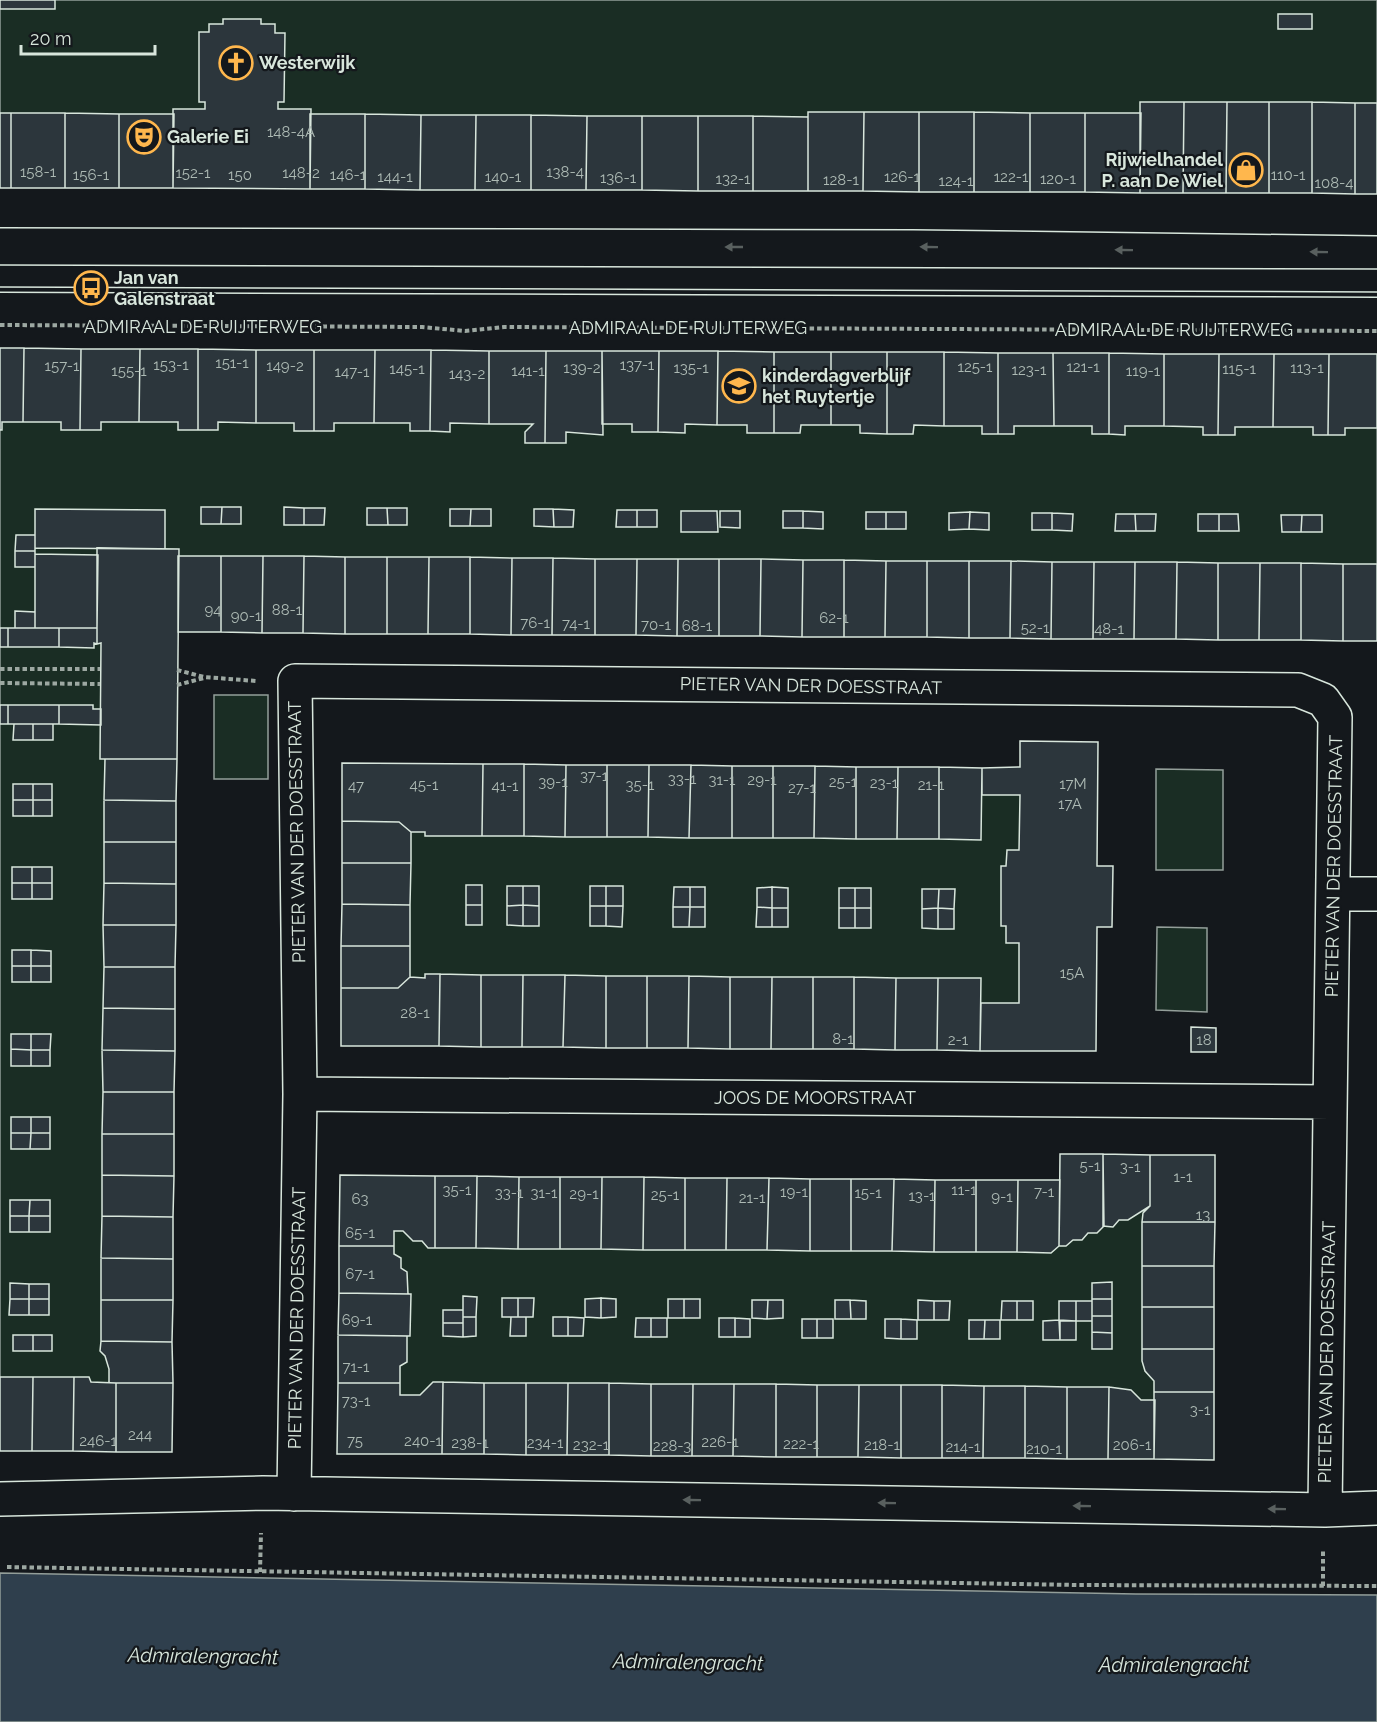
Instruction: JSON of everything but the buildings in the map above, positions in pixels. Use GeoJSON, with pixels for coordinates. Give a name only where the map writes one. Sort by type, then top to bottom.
{"type":"FeatureCollection","features":[{"type":"Feature","properties":{"kind":"street"},"geometry":{"type":"LineString","coordinates":[[0,245],[902,247],[1377,253]]}},
{"type":"Feature","properties":{"kind":"street"},"geometry":{"type":"LineString","coordinates":[[0,275],[1377,280]]}},
{"type":"Feature","properties":{"kind":"street","name":"PIETER VAN DER DOESSTRAAT"},"geometry":{"type":"LineString","coordinates":[[294,1494],[300,1094],[296,681],[1298,690],[1323,700],[1335,717],[1324,1510]]}},
{"type":"Feature","properties":{"kind":"street"},"geometry":{"type":"LineString","coordinates":[[1334,894],[1377,894]]}},
{"type":"Feature","properties":{"kind":"street","name":"JOOS DE MOORSTRAAT"},"geometry":{"type":"LineString","coordinates":[[300,1094],[1330,1102]]}},
{"type":"Feature","properties":{"kind":"street"},"geometry":{"type":"LineString","coordinates":[[0,1499],[294,1494],[1324,1510],[1377,1508]]}},
{"type":"Feature","properties":{"kind":"path","name":"ADMIRAAL DE RUIJTERWEG"},"geometry":{"type":"LineString","coordinates":[[0,325],[422,327],[465,331],[516,327],[1377,331]]}},
{"type":"Feature","properties":{"kind":"path"},"geometry":{"type":"LineString","coordinates":[[0,669],[100,669]]}},
{"type":"Feature","properties":{"kind":"path"},"geometry":{"type":"LineString","coordinates":[[177,670],[204,677],[296,681]]}},
{"type":"Feature","properties":{"kind":"path"},"geometry":{"type":"LineString","coordinates":[[177,685],[204,677]]}},
{"type":"Feature","properties":{"kind":"path"},"geometry":{"type":"LineString","coordinates":[[0,683],[100,684]]}},
{"type":"Feature","properties":{"kind":"path"},"geometry":{"type":"LineString","coordinates":[[7,1567],[1041,1584],[1377,1586]]}},
{"type":"Feature","properties":{"kind":"green space"},"geometry":{"type":"Polygon","coordinates":[[[0,0],[1377,0],[1377,129],[0,140],[0,0]]]}},
{"type":"Feature","properties":{"kind":"green space"},"geometry":{"type":"Polygon","coordinates":[[[0,399],[1377,417],[1377,578],[128,572],[129,1395],[0,1396],[0,399]]]}},
{"type":"Feature","properties":{"kind":"green space"},"geometry":{"type":"Polygon","coordinates":[[[214,695],[268,695],[268,779],[214,779],[214,695]]]}},
{"type":"Feature","properties":{"kind":"green space"},"geometry":{"type":"Polygon","coordinates":[[[1156,769],[1223,770],[1223,870],[1156,870],[1156,769]]]}},
{"type":"Feature","properties":{"kind":"green space"},"geometry":{"type":"Polygon","coordinates":[[[974,786],[1027,789],[1027,1012],[399,981],[398,830],[974,786]]]}},
{"type":"Feature","properties":{"kind":"green space"},"geometry":{"type":"Polygon","coordinates":[[[1157,927],[1207,928],[1207,1012],[1156,1010],[1157,927]]]}},
{"type":"Feature","properties":{"kind":"green space"},"geometry":{"type":"Polygon","coordinates":[[[1142,1191],[1162,1410],[384,1402],[384,1222],[1142,1191]]]}},
{"type":"Feature","properties":{"kind":"water","name":"Admiralengracht"},"geometry":{"type":"Polygon","coordinates":[[[0,1573],[1136,1594],[1377,1595],[1377,1722],[0,1722],[0,1573]]]}},
{"type":"Feature","properties":{"kind":"tram line"},"geometry":{"type":"LineString","coordinates":[[0,265],[1377,269]]}},
{"type":"Feature","properties":{"kind":"tram line"},"geometry":{"type":"LineString","coordinates":[[0,287],[1377,292]]}},
{"type":"Feature","properties":{"kind":"place","name":"Westerwijk"},"geometry":{"type":"Point","coordinates":[236,63]}},
{"type":"Feature","properties":{"kind":"place","name":"Galerie Ei"},"geometry":{"type":"Point","coordinates":[144,137]}},
{"type":"Feature","properties":{"kind":"place","name":"Rijwielhandel P. aan De Wiel"},"geometry":{"type":"Point","coordinates":[1246,170]}},
{"type":"Feature","properties":{"kind":"place","name":"Jan van Galenstraat"},"geometry":{"type":"Point","coordinates":[91,288]}},
{"type":"Feature","properties":{"kind":"place","name":"kinderdagverblijf het Ruytertje"},"geometry":{"type":"Point","coordinates":[739,386]}}]}
